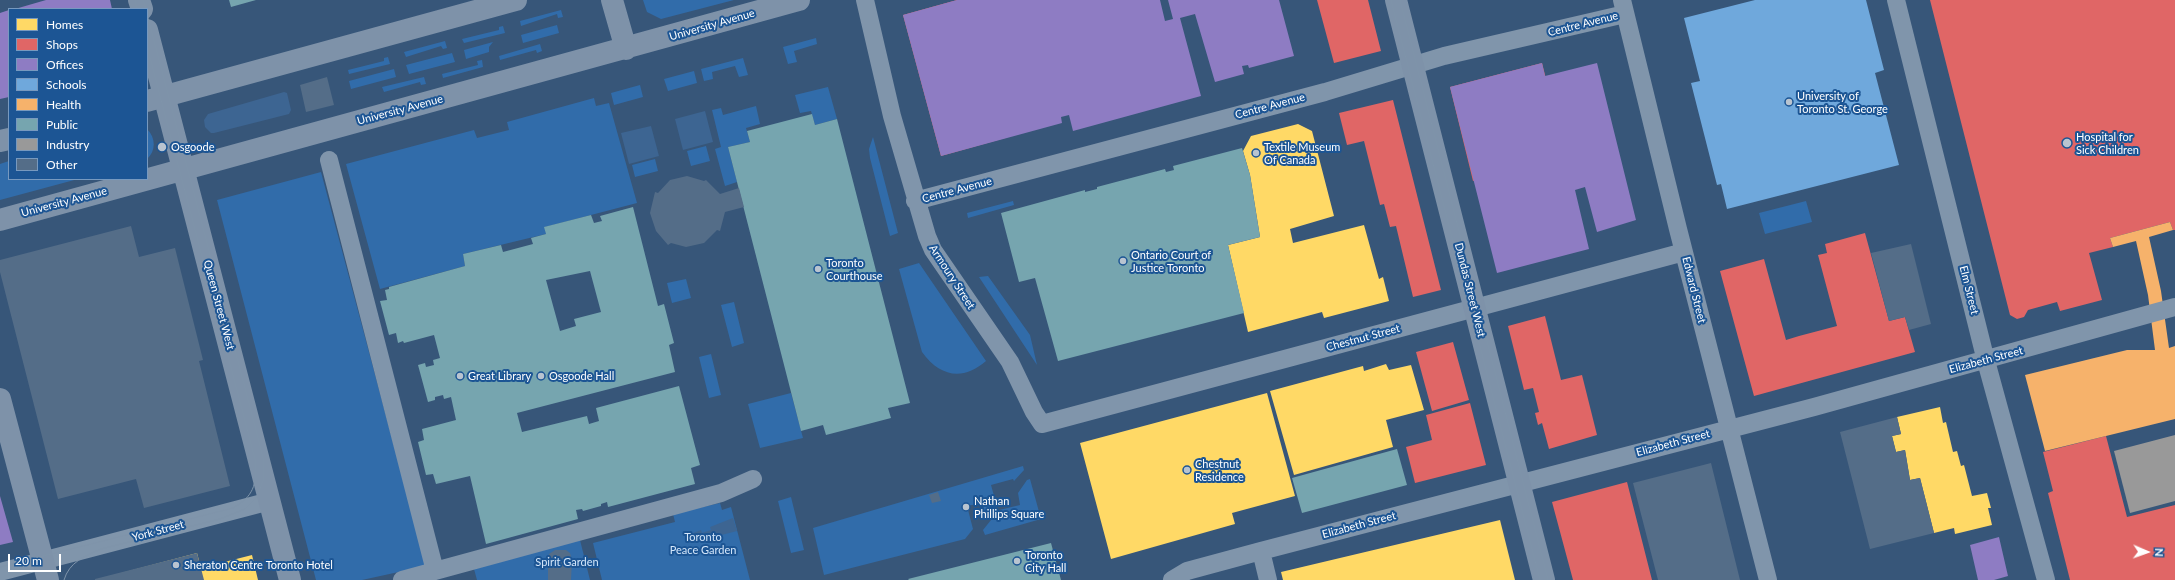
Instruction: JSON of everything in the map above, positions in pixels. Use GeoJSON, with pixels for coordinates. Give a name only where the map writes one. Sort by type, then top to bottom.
{"type":"FeatureCollection","features":[{"type":"Feature","properties":{"kind":"main road"},"geometry":{"type":"LineString","coordinates":[[156,98],[516,0]]}},
{"type":"Feature","properties":{"kind":"main road"},"geometry":{"type":"LineString","coordinates":[[612,0],[626,49]]}},
{"type":"Feature","properties":{"kind":"main road","name":"University Avenue"},"geometry":{"type":"LineString","coordinates":[[148,180],[626,49],[799,0]]}},
{"type":"Feature","properties":{"kind":"main road","name":"Dundas Street West"},"geometry":{"type":"LineString","coordinates":[[1396,0],[1544,580]]}},
{"type":"Feature","properties":{"kind":"main road","name":"Queen Street West"},"geometry":{"type":"LineString","coordinates":[[148,38],[156,98],[183,170],[290,580]]}},
{"type":"Feature","properties":{"kind":"main road","name":"University Avenue"},"geometry":{"type":"LineString","coordinates":[[0,220],[146,180]]}},
{"type":"Feature","properties":{"kind":"main road"},"geometry":{"type":"LineString","coordinates":[[0,399],[45,570]]}},
{"type":"Feature","properties":{"kind":"street","name":"Armoury Street"},"geometry":{"type":"LineString","coordinates":[[865,0],[915,201],[933,250],[1010,362],[1034,412],[1042,424]]}},
{"type":"Feature","properties":{"kind":"street","name":"Elm Street"},"geometry":{"type":"LineString","coordinates":[[1896,0],[1986,360],[2046,580]]}},
{"type":"Feature","properties":{"kind":"street","name":"Centre Avenue"},"geometry":{"type":"LineString","coordinates":[[915,201],[1325,92],[1444,56],[1624,7]]}},
{"type":"Feature","properties":{"kind":"street","name":"Edward Street"},"geometry":{"type":"LineString","coordinates":[[1624,7],[1684,252],[1768,580]]}},
{"type":"Feature","properties":{"kind":"street"},"geometry":{"type":"LineString","coordinates":[[329,160],[435,571]]}},
{"type":"Feature","properties":{"kind":"street","name":"Chestnut Street"},"geometry":{"type":"LineString","coordinates":[[1042,424],[1684,252]]}},
{"type":"Feature","properties":{"kind":"street","name":"Elizabeth Street"},"geometry":{"type":"LineString","coordinates":[[1172,580],[1187,571],[1636,454],[2175,308]]}},
{"type":"Feature","properties":{"kind":"street"},"geometry":{"type":"LineString","coordinates":[[402,580],[708,497],[753,479]]}},
{"type":"Feature","properties":{"kind":"street","name":"York Street"},"geometry":{"type":"LineString","coordinates":[[0,572],[45,570],[270,501]]}},
{"type":"Feature","properties":{"kind":"street"},"geometry":{"type":"LineString","coordinates":[[1261,551],[1268,580]]}},
{"type":"Feature","properties":{"kind":"green space"},"geometry":{"type":"Polygon","coordinates":[[[643,0],[734,0],[661,19],[647,12],[643,0]]]}},
{"type":"Feature","properties":{"kind":"green space"},"geometry":{"type":"Polygon","coordinates":[[[561,10],[563,17],[558,18],[557,14],[521,26],[520,21],[561,10]]]}},
{"type":"Feature","properties":{"kind":"green space"},"geometry":{"type":"Polygon","coordinates":[[[557,25],[559,33],[523,43],[521,35],[557,25]]]}},
{"type":"Feature","properties":{"kind":"green space"},"geometry":{"type":"Polygon","coordinates":[[[503,26],[505,33],[464,43],[462,39],[499,30],[499,27],[503,26]]]}},
{"type":"Feature","properties":{"kind":"green space"},"geometry":{"type":"Polygon","coordinates":[[[816,38],[817,44],[794,51],[797,62],[788,64],[783,47],[816,38]]]}},
{"type":"Feature","properties":{"kind":"green space"},"geometry":{"type":"Polygon","coordinates":[[[445,41],[447,48],[443,49],[441,46],[406,57],[404,52],[445,41]]]}},
{"type":"Feature","properties":{"kind":"green space"},"geometry":{"type":"Polygon","coordinates":[[[493,42],[489,47],[489,52],[466,59],[464,50],[493,42]]]}},
{"type":"Feature","properties":{"kind":"green space"},"geometry":{"type":"Polygon","coordinates":[[[540,44],[542,51],[537,53],[536,50],[500,60],[499,56],[540,44]]]}},
{"type":"Feature","properties":{"kind":"green space"},"geometry":{"type":"Polygon","coordinates":[[[452,53],[455,62],[409,74],[406,65],[452,53]]]}},
{"type":"Feature","properties":{"kind":"green space"},"geometry":{"type":"Polygon","coordinates":[[[388,57],[390,64],[349,74],[348,70],[384,61],[384,58],[388,57]]]}},
{"type":"Feature","properties":{"kind":"green space"},"geometry":{"type":"Polygon","coordinates":[[[743,58],[748,75],[739,77],[735,66],[712,72],[713,79],[704,81],[701,69],[743,58]]]}},
{"type":"Feature","properties":{"kind":"green space"},"geometry":{"type":"Polygon","coordinates":[[[482,60],[483,67],[443,78],[442,74],[478,65],[477,61],[482,60]]]}},
{"type":"Feature","properties":{"kind":"green space"},"geometry":{"type":"Polygon","coordinates":[[[394,69],[396,77],[351,89],[349,81],[394,69]]]}},
{"type":"Feature","properties":{"kind":"green space"},"geometry":{"type":"Polygon","coordinates":[[[694,71],[697,83],[668,91],[664,79],[694,71]]]}},
{"type":"Feature","properties":{"kind":"green space"},"geometry":{"type":"Polygon","coordinates":[[[424,77],[426,84],[421,85],[420,82],[384,92],[382,87],[424,77]]]}},
{"type":"Feature","properties":{"kind":"green space"},"geometry":{"type":"Polygon","coordinates":[[[640,85],[643,97],[614,105],[611,93],[640,85]]]}},
{"type":"Feature","properties":{"kind":"green space"},"geometry":{"type":"Polygon","coordinates":[[[828,87],[837,119],[815,125],[811,111],[800,113],[795,95],[828,87]]]}},
{"type":"Feature","properties":{"kind":"green space"},"geometry":{"type":"Polygon","coordinates":[[[594,98],[596,106],[609,103],[637,203],[545,227],[546,234],[463,254],[465,266],[380,289],[346,164],[474,130],[477,138],[509,130],[507,122],[594,98]]]}},
{"type":"Feature","properties":{"kind":"green space"},"geometry":{"type":"Polygon","coordinates":[[[756,106],[760,124],[746,128],[750,142],[728,147],[737,182],[725,186],[715,149],[721,147],[712,110],[721,108],[723,115],[756,106]]]}},
{"type":"Feature","properties":{"kind":"green space"},"geometry":{"type":"Polygon","coordinates":[[[148,130],[152,136],[154,144],[148,158],[148,130]]]}},
{"type":"Feature","properties":{"kind":"green space"},"geometry":{"type":"Polygon","coordinates":[[[873,137],[898,233],[890,236],[870,158],[869,149],[873,137]]]}},
{"type":"Feature","properties":{"kind":"green space"},"geometry":{"type":"Polygon","coordinates":[[[706,146],[710,161],[691,166],[687,151],[706,146]]]}},
{"type":"Feature","properties":{"kind":"green space"},"geometry":{"type":"Polygon","coordinates":[[[655,159],[658,171],[635,177],[632,165],[655,159]]]}},
{"type":"Feature","properties":{"kind":"green space"},"geometry":{"type":"Polygon","coordinates":[[[8,161],[8,180],[74,180],[0,200],[0,164],[8,161]]]}},
{"type":"Feature","properties":{"kind":"green space"},"geometry":{"type":"Polygon","coordinates":[[[321,172],[426,566],[362,580],[316,580],[217,200],[321,172]]]}},
{"type":"Feature","properties":{"kind":"green space"},"geometry":{"type":"Polygon","coordinates":[[[1013,201],[1014,205],[968,218],[967,213],[1013,201]]]}},
{"type":"Feature","properties":{"kind":"green space"},"geometry":{"type":"Polygon","coordinates":[[[1806,201],[1812,222],[1765,234],[1759,213],[1806,201]]]}},
{"type":"Feature","properties":{"kind":"green space"},"geometry":{"type":"Polygon","coordinates":[[[919,263],[986,361],[969,372],[960,374],[944,371],[936,367],[922,352],[899,269],[919,263]]]}},
{"type":"Feature","properties":{"kind":"green space"},"geometry":{"type":"Polygon","coordinates":[[[988,276],[1030,335],[1037,365],[979,277],[988,276]]]}},
{"type":"Feature","properties":{"kind":"green space"},"geometry":{"type":"Polygon","coordinates":[[[686,279],[691,298],[672,303],[667,283],[686,279]]]}},
{"type":"Feature","properties":{"kind":"green space"},"geometry":{"type":"Polygon","coordinates":[[[734,302],[744,343],[732,347],[721,305],[734,302]]]}},
{"type":"Feature","properties":{"kind":"green space"},"geometry":{"type":"Polygon","coordinates":[[[711,354],[721,395],[709,398],[699,357],[711,354]]]}},
{"type":"Feature","properties":{"kind":"green space"},"geometry":{"type":"Polygon","coordinates":[[[791,393],[803,438],[760,448],[748,404],[791,393]]]}},
{"type":"Feature","properties":{"kind":"green space"},"geometry":{"type":"Polygon","coordinates":[[[1023,466],[1024,470],[1014,481],[1013,479],[991,485],[996,503],[985,514],[982,503],[967,506],[973,529],[965,539],[824,575],[813,528],[1023,466]]]}},
{"type":"Feature","properties":{"kind":"green space"},"geometry":{"type":"Polygon","coordinates":[[[1030,479],[1041,519],[985,535],[983,530],[999,510],[1020,505],[1018,493],[1027,480],[1030,479]]]}},
{"type":"Feature","properties":{"kind":"green space"},"geometry":{"type":"Polygon","coordinates":[[[791,497],[804,550],[791,553],[778,501],[791,497]]]}},
{"type":"Feature","properties":{"kind":"green space","name":"Toronto Peace Garden"},"geometry":{"type":"Polygon","coordinates":[[[720,503],[722,510],[731,507],[750,580],[602,580],[593,543],[675,522],[673,514],[720,503]]]}},
{"type":"Feature","properties":{"kind":"green space","name":"Spirit Garden"},"geometry":{"type":"Polygon","coordinates":[[[580,540],[590,580],[477,580],[474,569],[580,540]]]}},
{"type":"Feature","properties":{"kind":"shaded area"},"geometry":{"type":"Polygon","coordinates":[[[284,92],[287,93],[291,110],[289,114],[214,133],[211,133],[205,127],[204,120],[208,114],[284,92]]]}},
{"type":"Feature","properties":{"kind":"shaded area"},"geometry":{"type":"Polygon","coordinates":[[[705,111],[713,142],[683,150],[675,119],[705,111]]]}},
{"type":"Feature","properties":{"kind":"shaded area"},"geometry":{"type":"Polygon","coordinates":[[[651,126],[659,156],[629,164],[621,133],[651,126]]]}},
{"type":"Feature","properties":{"kind":"shaded area"},"geometry":{"type":"Polygon","coordinates":[[[733,518],[737,531],[694,542],[691,534],[701,530],[702,533],[711,530],[710,527],[733,518]]]}},
{"type":"Feature","properties":{"kind":"building: Homes"},"geometry":{"type":"Polygon","coordinates":[[[1298,124],[1312,131],[1334,216],[1290,229],[1293,243],[1364,225],[1379,279],[1383,277],[1389,301],[1324,318],[1322,312],[1248,332],[1228,245],[1260,237],[1250,175],[1243,151],[1251,136],[1298,124]]]}},
{"type":"Feature","properties":{"kind":"building: Homes"},"geometry":{"type":"Polygon","coordinates":[[[1386,364],[1389,370],[1411,365],[1424,410],[1386,420],[1393,447],[1294,475],[1270,391],[1363,366],[1364,371],[1386,364]]]}},
{"type":"Feature","properties":{"kind":"building: Homes","name":"Chestnut Residence"},"geometry":{"type":"Polygon","coordinates":[[[1267,393],[1295,496],[1232,513],[1235,524],[1111,559],[1080,443],[1267,393]]]}},
{"type":"Feature","properties":{"kind":"building: Homes"},"geometry":{"type":"Polygon","coordinates":[[[1940,407],[1943,423],[1946,422],[1953,452],[1957,451],[1961,466],[1964,465],[1972,496],[1987,493],[1991,508],[1988,508],[1992,525],[1955,534],[1954,528],[1934,533],[1920,478],[1910,480],[1905,450],[1896,452],[1892,436],[1901,434],[1897,417],[1940,407]]]}},
{"type":"Feature","properties":{"kind":"building: Homes"},"geometry":{"type":"Polygon","coordinates":[[[1500,520],[1515,580],[1283,580],[1281,572],[1500,520]]]}},
{"type":"Feature","properties":{"kind":"building: Homes","name":"Sheraton Centre Toronto Hotel"},"geometry":{"type":"Polygon","coordinates":[[[197,553],[201,568],[252,555],[258,580],[95,580],[197,553]]]}},
{"type":"Feature","properties":{"kind":"building: Shops"},"geometry":{"type":"Polygon","coordinates":[[[957,0],[968,0],[1005,138],[941,156],[903,15],[957,0]]]}},
{"type":"Feature","properties":{"kind":"building: Shops"},"geometry":{"type":"Polygon","coordinates":[[[1317,0],[1368,0],[1381,51],[1334,63],[1317,0]]]}},
{"type":"Feature","properties":{"kind":"building: Shops","name":"Hospital for Sick Children"},"geometry":{"type":"Polygon","coordinates":[[[1930,0],[2175,0],[2175,230],[2173,230],[2170,222],[2110,238],[2113,247],[2089,253],[2102,300],[2060,311],[2057,302],[2028,310],[2024,317],[2017,319],[2010,315],[1930,0]]]}},
{"type":"Feature","properties":{"kind":"building: Shops"},"geometry":{"type":"Polygon","coordinates":[[[1542,63],[1566,158],[1473,181],[1450,87],[1542,63]]]}},
{"type":"Feature","properties":{"kind":"building: Shops"},"geometry":{"type":"Polygon","coordinates":[[[1393,100],[1441,290],[1413,297],[1396,226],[1390,227],[1384,204],[1380,205],[1364,141],[1347,145],[1339,113],[1393,100]]]}},
{"type":"Feature","properties":{"kind":"building: Shops"},"geometry":{"type":"Polygon","coordinates":[[[1865,233],[1889,321],[1905,317],[1915,352],[1754,396],[1720,271],[1764,259],[1786,340],[1837,326],[1818,255],[1827,253],[1825,244],[1865,233]]]}},
{"type":"Feature","properties":{"kind":"building: Shops"},"geometry":{"type":"Polygon","coordinates":[[[1545,316],[1561,380],[1582,375],[1597,435],[1549,449],[1542,423],[1538,425],[1535,413],[1539,412],[1533,388],[1524,390],[1508,326],[1545,316]]]}},
{"type":"Feature","properties":{"kind":"building: Shops"},"geometry":{"type":"Polygon","coordinates":[[[1453,342],[1469,400],[1432,411],[1416,352],[1453,342]]]}},
{"type":"Feature","properties":{"kind":"building: Shops"},"geometry":{"type":"Polygon","coordinates":[[[1470,403],[1486,465],[1415,483],[1406,447],[1432,440],[1426,415],[1470,403]]]}},
{"type":"Feature","properties":{"kind":"building: Shops"},"geometry":{"type":"Polygon","coordinates":[[[2106,436],[2127,517],[2175,505],[2175,580],[2070,580],[2048,493],[2053,491],[2043,452],[2106,436]]]}},
{"type":"Feature","properties":{"kind":"building: Shops"},"geometry":{"type":"Polygon","coordinates":[[[1627,482],[1652,580],[1573,580],[1552,502],[1627,482]]]}},
{"type":"Feature","properties":{"kind":"building: Offices"},"geometry":{"type":"Polygon","coordinates":[[[46,0],[110,0],[112,8],[18,8],[46,0]]]}},
{"type":"Feature","properties":{"kind":"building: Offices"},"geometry":{"type":"Polygon","coordinates":[[[957,0],[1160,0],[1165,21],[1173,19],[1168,0],[1279,0],[1294,56],[1249,68],[1248,65],[1242,66],[1244,74],[1215,82],[1195,14],[1180,18],[1201,96],[1073,131],[1069,115],[1061,117],[1062,123],[941,156],[903,15],[957,0]]]}},
{"type":"Feature","properties":{"kind":"building: Offices"},"geometry":{"type":"Polygon","coordinates":[[[8,10],[8,97],[0,99],[0,13],[8,10]]]}},
{"type":"Feature","properties":{"kind":"building: Offices"},"geometry":{"type":"Polygon","coordinates":[[[1542,63],[1545,76],[1597,63],[1636,220],[1597,232],[1585,187],[1575,190],[1589,249],[1497,273],[1450,87],[1542,63]]]}},
{"type":"Feature","properties":{"kind":"building: Offices"},"geometry":{"type":"Polygon","coordinates":[[[0,496],[13,542],[0,545],[0,496]]]}},
{"type":"Feature","properties":{"kind":"building: Offices"},"geometry":{"type":"Polygon","coordinates":[[[1999,537],[2008,576],[1994,580],[1978,580],[1970,545],[1999,537]]]}},
{"type":"Feature","properties":{"kind":"building: Schools","name":"University of Toronto St. George"},"geometry":{"type":"Polygon","coordinates":[[[1755,0],[1866,0],[1884,70],[1875,73],[1899,165],[1727,209],[1721,184],[1717,185],[1691,83],[1700,81],[1684,18],[1755,0]]]}},
{"type":"Feature","properties":{"kind":"building: Health"},"geometry":{"type":"Polygon","coordinates":[[[2170,222],[2173,230],[2149,237],[2161,291],[2169,348],[2175,346],[2175,419],[2045,451],[2025,375],[2127,350],[2155,350],[2148,295],[2136,241],[2113,247],[2110,238],[2170,222]]]}},
{"type":"Feature","properties":{"kind":"building: Public"},"geometry":{"type":"Polygon","coordinates":[[[229,0],[256,0],[231,7],[229,0]]]}},
{"type":"Feature","properties":{"kind":"building: Public","name":"Toronto Courthouse"},"geometry":{"type":"Polygon","coordinates":[[[812,114],[815,125],[837,119],[910,403],[888,408],[891,418],[826,435],[823,425],[801,431],[728,147],[750,142],[747,131],[812,114]]]}},
{"type":"Feature","properties":{"kind":"building: Public","name":"Ontario Court of Justice Toronto"},"geometry":{"type":"Polygon","coordinates":[[[1242,148],[1250,175],[1260,237],[1228,245],[1244,313],[1058,361],[1035,278],[1019,282],[1001,213],[1085,190],[1085,192],[1097,189],[1097,187],[1165,169],[1166,172],[1174,170],[1173,166],[1242,148]]]}},
{"type":"Feature","properties":{"kind":"building: Public","name":"Osgoode Hall"},"geometry":{"type":"Polygon","coordinates":[[[633,207],[658,306],[664,304],[674,343],[669,345],[675,372],[517,413],[522,432],[587,416],[589,424],[599,421],[596,408],[679,386],[700,465],[691,468],[695,484],[608,507],[607,502],[601,504],[601,506],[583,511],[582,509],[576,510],[578,519],[486,544],[470,476],[436,484],[433,474],[426,475],[418,442],[424,440],[422,429],[456,420],[451,397],[444,399],[443,395],[435,397],[435,400],[428,402],[418,365],[425,363],[426,367],[434,365],[433,360],[440,358],[434,335],[404,343],[403,341],[398,343],[396,333],[389,335],[380,301],[387,300],[385,290],[389,289],[389,287],[465,266],[463,254],[501,245],[503,252],[533,244],[531,238],[546,234],[544,227],[591,215],[594,223],[602,221],[600,216],[633,207]],[[590,271],[546,280],[560,331],[576,326],[574,319],[601,312],[590,271]]]}},
{"type":"Feature","properties":{"kind":"building: Public"},"geometry":{"type":"Polygon","coordinates":[[[1397,449],[1407,485],[1302,513],[1292,478],[1397,449]]]}},
{"type":"Feature","properties":{"kind":"building: Public","name":"Toronto City Hall"},"geometry":{"type":"Polygon","coordinates":[[[1051,543],[1061,580],[908,579],[1051,543]]]}},
{"type":"Feature","properties":{"kind":"building: Industry"},"geometry":{"type":"Polygon","coordinates":[[[2175,435],[2175,501],[2130,513],[2114,451],[2175,435]]]}},
{"type":"Feature","properties":{"kind":"building: Other"},"geometry":{"type":"Polygon","coordinates":[[[327,77],[334,105],[306,112],[300,85],[327,77]]]}},
{"type":"Feature","properties":{"kind":"building: Other"},"geometry":{"type":"Polygon","coordinates":[[[687,176],[704,181],[706,180],[720,194],[739,188],[744,207],[725,212],[720,231],[717,230],[704,243],[686,247],[671,243],[668,245],[656,231],[650,213],[655,192],[658,193],[670,180],[687,176]]]}},
{"type":"Feature","properties":{"kind":"building: Other"},"geometry":{"type":"Polygon","coordinates":[[[131,226],[139,257],[175,248],[203,360],[199,361],[230,486],[144,508],[136,479],[58,499],[0,272],[0,260],[131,226]]]}},
{"type":"Feature","properties":{"kind":"building: Other"},"geometry":{"type":"Polygon","coordinates":[[[1911,244],[1931,324],[1909,330],[1905,317],[1889,321],[1871,253],[1911,244]]]}},
{"type":"Feature","properties":{"kind":"building: Other"},"geometry":{"type":"Polygon","coordinates":[[[1897,417],[1901,434],[1892,436],[1896,452],[1905,450],[1910,480],[1920,478],[1934,533],[1870,549],[1840,432],[1897,417]]]}},
{"type":"Feature","properties":{"kind":"building: Other"},"geometry":{"type":"Polygon","coordinates":[[[1711,463],[1740,580],[1658,580],[1633,483],[1711,463]]]}},
{"type":"Feature","properties":{"kind":"building: Other"},"geometry":{"type":"Polygon","coordinates":[[[938,492],[941,501],[932,503],[929,495],[938,492]]]}},
{"type":"Feature","properties":{"kind":"building: Other"},"geometry":{"type":"Polygon","coordinates":[[[555,550],[566,550],[570,553],[572,560],[571,580],[548,580],[548,558],[549,554],[555,550]]]}},
{"type":"Feature","properties":{"kind":"building: Other"},"geometry":{"type":"Polygon","coordinates":[[[197,553],[204,580],[95,580],[95,579],[197,553]]]}},
{"type":"Feature","properties":{"kind":"tram line"},"geometry":{"type":"LineString","coordinates":[[135,0],[137,8]]}},
{"type":"Feature","properties":{"kind":"tram line"},"geometry":{"type":"LineString","coordinates":[[143,0],[146,8]]}},
{"type":"Feature","properties":{"kind":"tram line"},"geometry":{"type":"LineString","coordinates":[[1391,0],[1540,580]]}},
{"type":"Feature","properties":{"kind":"tram line"},"geometry":{"type":"LineString","coordinates":[[1400,0],[1548,580]]}},
{"type":"Feature","properties":{"kind":"tram line"},"geometry":{"type":"LineString","coordinates":[[64,580],[66,574],[78,560],[101,549],[220,519],[245,509],[257,497],[264,478],[263,458],[257,434],[148,18]]}},
{"type":"Feature","properties":{"kind":"tram line"},"geometry":{"type":"LineString","coordinates":[[0,567],[233,508],[240,504],[250,494],[254,484],[256,463],[148,50]]}},
{"type":"Feature","properties":{"kind":"place","name":"University of Toronto St. George"},"geometry":{"type":"Point","coordinates":[1789,102]}},
{"type":"Feature","properties":{"kind":"place","name":"Hospital for Sick Children"},"geometry":{"type":"Point","coordinates":[2067,143]}},
{"type":"Feature","properties":{"kind":"place","name":"Osgoode"},"geometry":{"type":"Point","coordinates":[162,147]}},
{"type":"Feature","properties":{"kind":"place","name":"Textile Museum Of Canada"},"geometry":{"type":"Point","coordinates":[1256,153]}},
{"type":"Feature","properties":{"kind":"place","name":"Ontario Court of Justice Toronto"},"geometry":{"type":"Point","coordinates":[1123,261]}},
{"type":"Feature","properties":{"kind":"place","name":"Toronto Courthouse"},"geometry":{"type":"Point","coordinates":[818,269]}},
{"type":"Feature","properties":{"kind":"place","name":"Great Library"},"geometry":{"type":"Point","coordinates":[460,376]}},
{"type":"Feature","properties":{"kind":"place","name":"Osgoode Hall"},"geometry":{"type":"Point","coordinates":[541,376]}},
{"type":"Feature","properties":{"kind":"place","name":"Chestnut Residence"},"geometry":{"type":"Point","coordinates":[1187,470]}},
{"type":"Feature","properties":{"kind":"place","name":"Nathan Phillips Square"},"geometry":{"type":"Point","coordinates":[966,507]}},
{"type":"Feature","properties":{"kind":"place","name":"Toronto City Hall"},"geometry":{"type":"Point","coordinates":[1017,561]}},
{"type":"Feature","properties":{"kind":"place","name":"Sheraton Centre Toronto Hotel"},"geometry":{"type":"Point","coordinates":[176,565]}}]}
